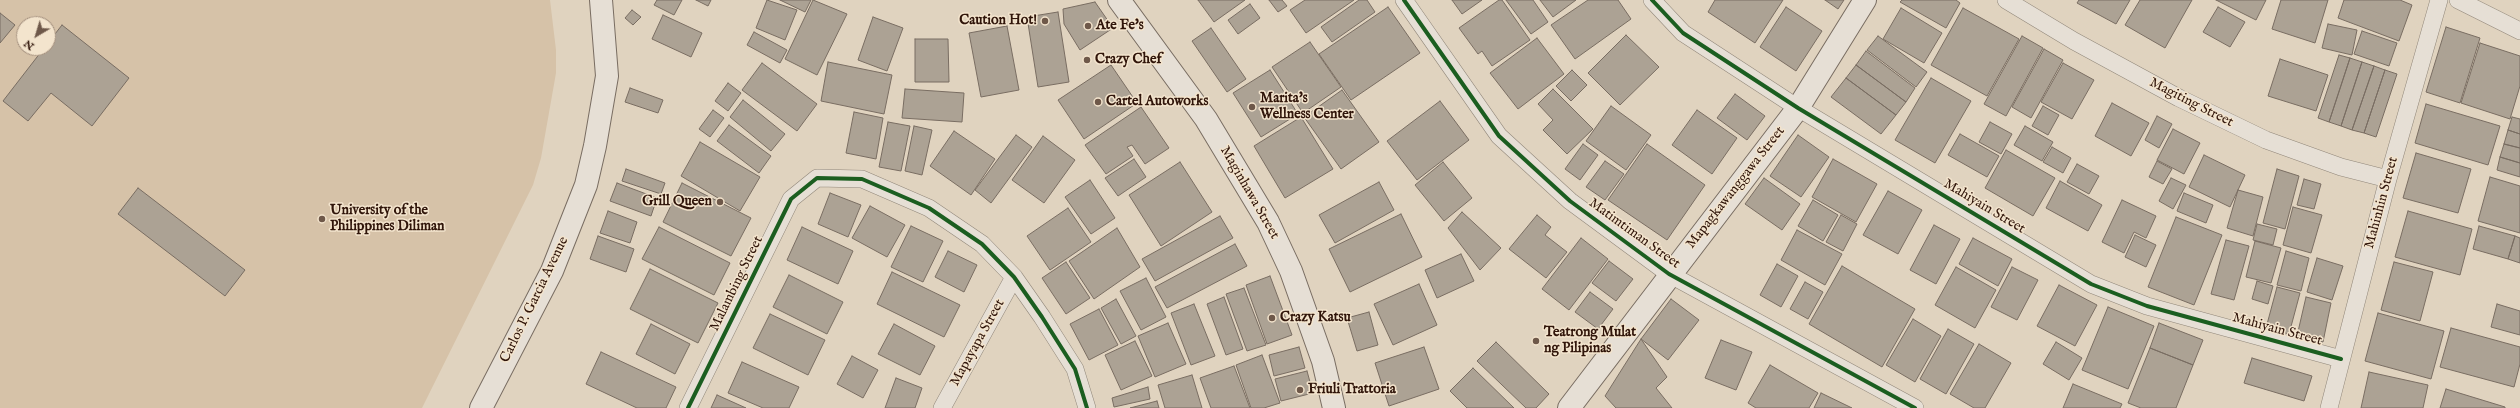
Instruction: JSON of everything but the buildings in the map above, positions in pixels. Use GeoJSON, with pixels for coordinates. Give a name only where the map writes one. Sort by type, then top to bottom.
{"type":"FeatureCollection","features":[{"type":"Feature","properties":{"kind":"street","name":"Maginhawa Street"},"geometry":{"type":"LineString","coordinates":[[1119,0],[1206,119],[1268,222],[1291,271],[1323,361],[1334,408]]}},
{"type":"Feature","properties":{"kind":"street","name":"Matimtiman Street"},"geometry":{"type":"LineString","coordinates":[[1404,0],[1499,136],[1570,201],[1670,274],[1915,408]]}},
{"type":"Feature","properties":{"kind":"street","name":"Mahiyain Street"},"geometry":{"type":"LineString","coordinates":[[1652,0],[1683,33],[1798,108],[2091,284],[2147,306],[2341,359]]}},
{"type":"Feature","properties":{"kind":"street","name":"Mapagkawanggawa Street"},"geometry":{"type":"LineString","coordinates":[[1569,408],[1798,108],[1865,0]]}},
{"type":"Feature","properties":{"kind":"street","name":"Magiting Street"},"geometry":{"type":"LineString","coordinates":[[2006,0],[2074,42],[2179,98],[2266,140],[2341,167],[2388,179]]}},
{"type":"Feature","properties":{"kind":"street","name":"Mahinhin Street"},"geometry":{"type":"LineString","coordinates":[[2329,408],[2388,179],[2439,0]]}},
{"type":"Feature","properties":{"kind":"street"},"geometry":{"type":"LineString","coordinates":[[2458,0],[2520,31]]}},
{"type":"Feature","properties":{"kind":"street","name":"Carlos P. Garcia Avenue"},"geometry":{"type":"LineString","coordinates":[[481,408],[552,270],[586,185],[595,146],[607,76],[603,3]]}},
{"type":"Feature","properties":{"kind":"street","name":"Malambing Street"},"geometry":{"type":"LineString","coordinates":[[688,408],[791,199],[817,178],[862,179],[929,208],[982,244],[1014,277]]}},
{"type":"Feature","properties":{"kind":"street"},"geometry":{"type":"LineString","coordinates":[[1014,277],[1075,369],[1088,408]]}},
{"type":"Feature","properties":{"kind":"street","name":"Mapayapa Street"},"geometry":{"type":"LineString","coordinates":[[942,408],[1014,277]]}},
{"type":"Feature","properties":{"kind":"shaded area","name":"University of the Philippines Diliman"},"geometry":{"type":"Polygon","coordinates":[[[0,0],[550,0],[556,50],[556,73],[541,158],[533,185],[422,408],[0,408],[0,0]]]}},
{"type":"Feature","properties":{"kind":"cycle path"},"geometry":{"type":"LineString","coordinates":[[1404,0],[1499,136],[1570,201],[1669,274],[1915,408]]}},
{"type":"Feature","properties":{"kind":"cycle path"},"geometry":{"type":"LineString","coordinates":[[1652,0],[1683,33],[1798,108],[2091,284],[2147,306],[2341,359]]}},
{"type":"Feature","properties":{"kind":"cycle path"},"geometry":{"type":"LineString","coordinates":[[688,408],[791,199],[817,178],[862,179],[929,208],[982,244],[1014,277],[1042,317],[1075,369],[1087,408]]}},
{"type":"Feature","properties":{"kind":"place","name":"Caution Hot!"},"geometry":{"type":"Point","coordinates":[1045,21]}},
{"type":"Feature","properties":{"kind":"place","name":"Ate Fe's"},"geometry":{"type":"Point","coordinates":[1088,26]}},
{"type":"Feature","properties":{"kind":"place","name":"Crazy Chef"},"geometry":{"type":"Point","coordinates":[1087,60]}},
{"type":"Feature","properties":{"kind":"place","name":"Cartel Autoworks"},"geometry":{"type":"Point","coordinates":[1098,102]}},
{"type":"Feature","properties":{"kind":"place","name":"Marita's Wellness Center"},"geometry":{"type":"Point","coordinates":[1252,107]}},
{"type":"Feature","properties":{"kind":"place","name":"Grill Queen"},"geometry":{"type":"Point","coordinates":[720,202]}},
{"type":"Feature","properties":{"kind":"place","name":"University of the Philippines Diliman"},"geometry":{"type":"Point","coordinates":[322,219]}},
{"type":"Feature","properties":{"kind":"place","name":"Crazy Katsu"},"geometry":{"type":"Point","coordinates":[1272,318]}},
{"type":"Feature","properties":{"kind":"place","name":"Teatrong Mulat ng Pilipinas"},"geometry":{"type":"Point","coordinates":[1536,341]}},
{"type":"Feature","properties":{"kind":"place","name":"Friuli Trattoria"},"geometry":{"type":"Point","coordinates":[1300,390]}}]}
